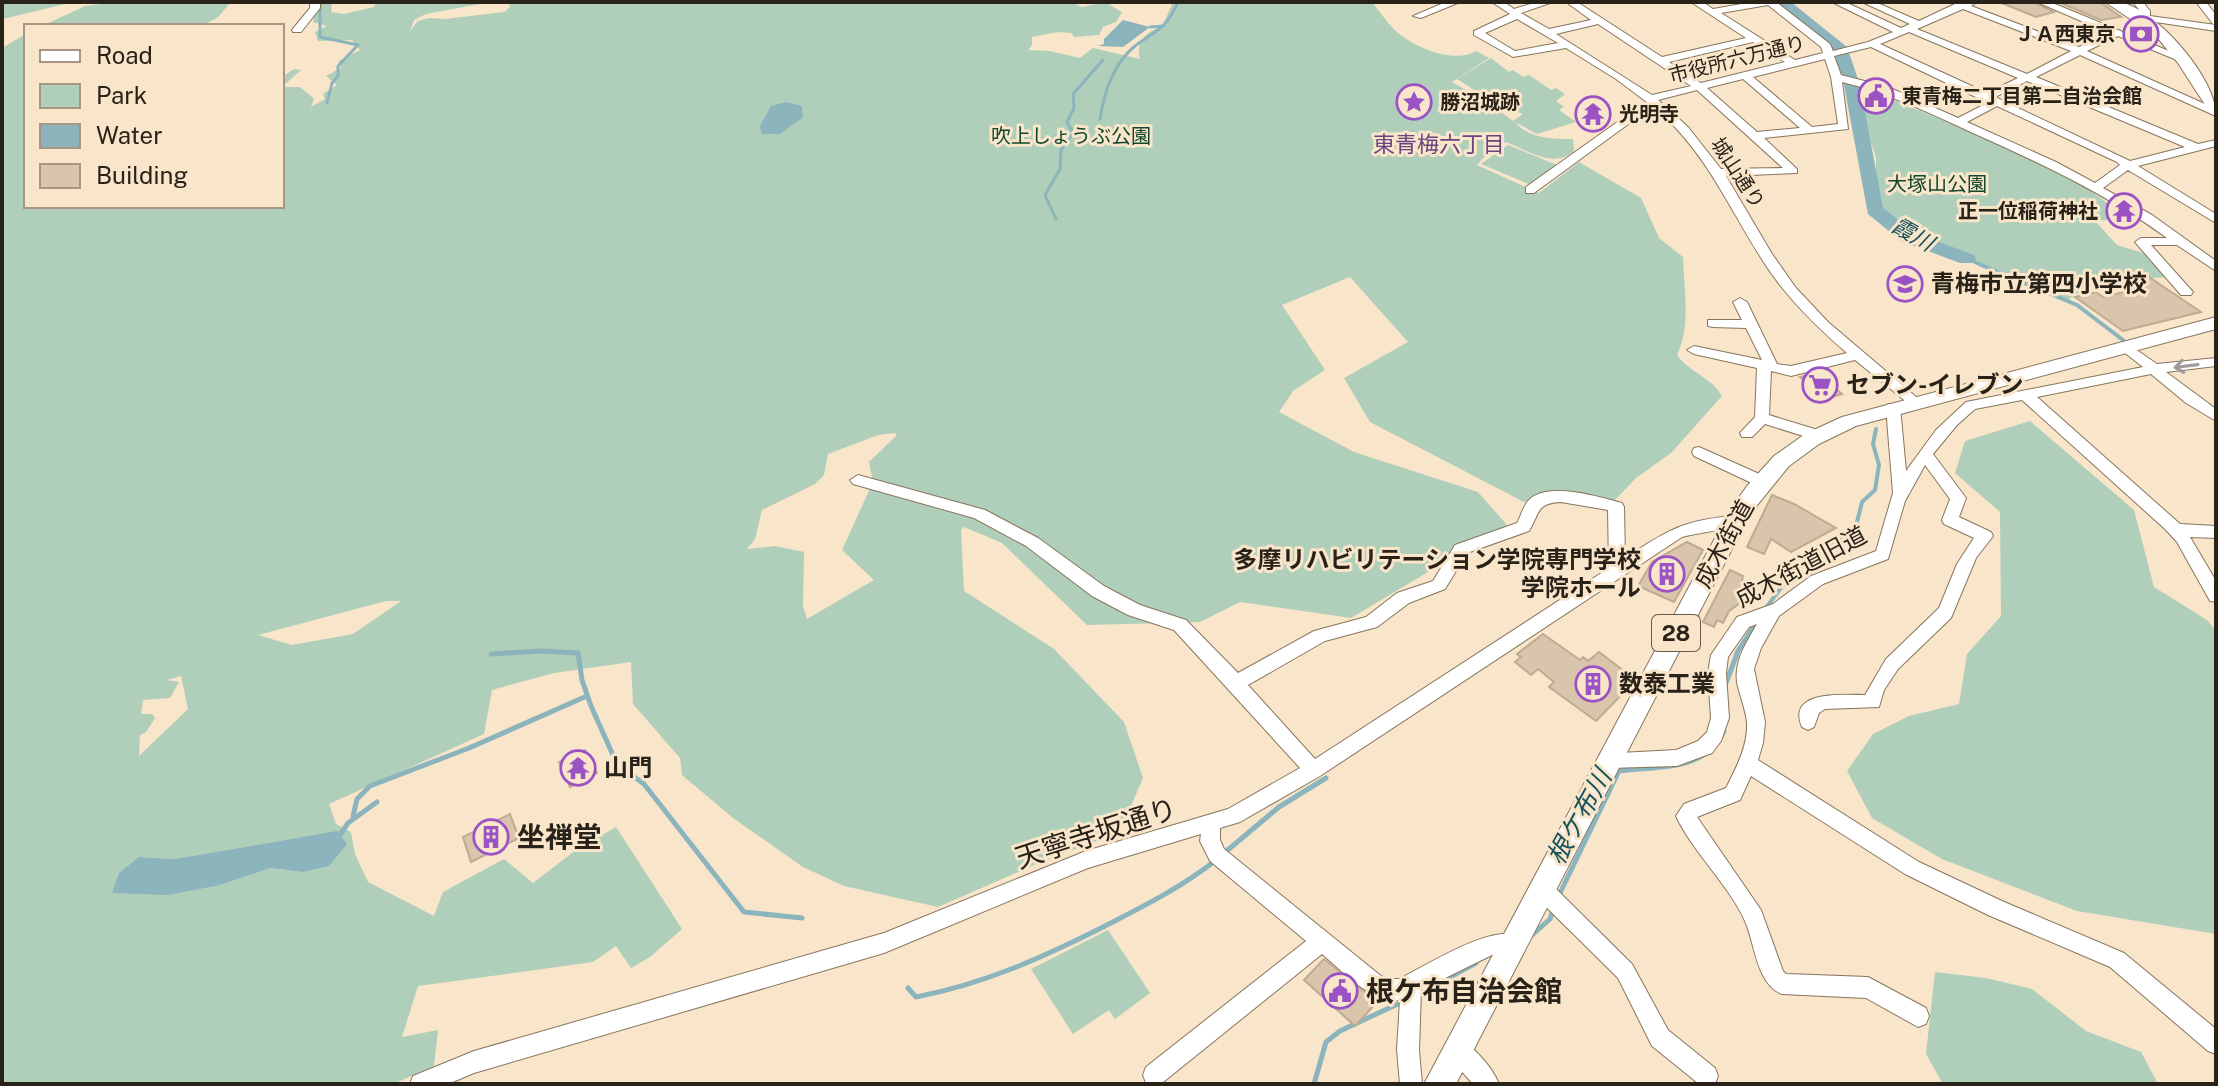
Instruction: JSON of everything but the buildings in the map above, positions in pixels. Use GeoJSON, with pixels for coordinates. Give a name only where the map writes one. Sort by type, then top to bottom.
{"type":"FeatureCollection","features":[{"type":"Feature","properties":{"kind":"main road"},"geometry":{"type":"LineString","coordinates":[[2112,2],[2145,18],[2165,35],[2214,105]]}},
{"type":"Feature","properties":{"kind":"main road","name":"成木街道"},"geometry":{"type":"LineString","coordinates":[[1439,1084],[1509,949],[1551,898],[1608,760],[1734,522],[1779,460],[1816,435],[1904,404],[2216,323]]}},
{"type":"Feature","properties":{"kind":"street"},"geometry":{"type":"LineString","coordinates":[[297,30],[315,8],[315,2]]}},
{"type":"Feature","properties":{"kind":"street"},"geometry":{"type":"LineString","coordinates":[[1418,16],[1455,2]]}},
{"type":"Feature","properties":{"kind":"street","name":"城山通り"},"geometry":{"type":"LineString","coordinates":[[1497,2],[1664,110],[1694,141],[1789,287],[1904,404]]}},
{"type":"Feature","properties":{"kind":"street"},"geometry":{"type":"LineString","coordinates":[[1548,2],[1515,13],[1478,33],[1513,54],[1565,45]]}},
{"type":"Feature","properties":{"kind":"street"},"geometry":{"type":"LineString","coordinates":[[1571,2],[1703,86],[1793,171],[1715,173]]}},
{"type":"Feature","properties":{"kind":"street"},"geometry":{"type":"LineString","coordinates":[[1696,2],[1794,64]]}},
{"type":"Feature","properties":{"kind":"street"},"geometry":{"type":"LineString","coordinates":[[1712,12],[1770,2],[1833,54],[1844,127],[1757,136]]}},
{"type":"Feature","properties":{"kind":"street"},"geometry":{"type":"LineString","coordinates":[[1837,2],[1911,28],[2197,148]]}},
{"type":"Feature","properties":{"kind":"street"},"geometry":{"type":"LineString","coordinates":[[1867,2],[1911,28]]}},
{"type":"Feature","properties":{"kind":"street"},"geometry":{"type":"LineString","coordinates":[[1951,2],[1967,4],[2214,105]]}},
{"type":"Feature","properties":{"kind":"street"},"geometry":{"type":"LineString","coordinates":[[2042,2],[2181,58]]}},
{"type":"Feature","properties":{"kind":"street"},"geometry":{"type":"LineString","coordinates":[[2138,2],[2145,11],[2145,18],[2216,25]]}},
{"type":"Feature","properties":{"kind":"street"},"geometry":{"type":"LineString","coordinates":[[2201,2],[2216,25]]}},
{"type":"Feature","properties":{"kind":"street"},"geometry":{"type":"LineString","coordinates":[[1872,44],[1967,4]]}},
{"type":"Feature","properties":{"kind":"street"},"geometry":{"type":"LineString","coordinates":[[1546,33],[1599,21]]}},
{"type":"Feature","properties":{"kind":"street"},"geometry":{"type":"LineString","coordinates":[[1958,122],[2030,77],[2116,33]]}},
{"type":"Feature","properties":{"kind":"street"},"geometry":{"type":"LineString","coordinates":[[1663,60],[1754,39]]}},
{"type":"Feature","properties":{"kind":"street"},"geometry":{"type":"LineString","coordinates":[[1872,44],[2127,165],[2216,219]]}},
{"type":"Feature","properties":{"kind":"street","name":"市役所六万通り"},"geometry":{"type":"LineString","coordinates":[[1649,99],[1872,44]]}},
{"type":"Feature","properties":{"kind":"street"},"geometry":{"type":"LineString","coordinates":[[1746,76],[1810,131]]}},
{"type":"Feature","properties":{"kind":"street"},"geometry":{"type":"LineString","coordinates":[[1838,78],[1884,89],[2052,164],[2096,188],[2216,267]]}},
{"type":"Feature","properties":{"kind":"street"},"geometry":{"type":"LineString","coordinates":[[1530,190],[1627,120],[1664,110]]}},
{"type":"Feature","properties":{"kind":"street"},"geometry":{"type":"LineString","coordinates":[[2096,188],[2127,165],[2216,143]]}},
{"type":"Feature","properties":{"kind":"street"},"geometry":{"type":"LineString","coordinates":[[2179,241],[2141,242],[2186,292]]}},
{"type":"Feature","properties":{"kind":"street"},"geometry":{"type":"LineString","coordinates":[[1740,302],[1768,366],[1762,418],[1747,433]]}},
{"type":"Feature","properties":{"kind":"street"},"geometry":{"type":"LineString","coordinates":[[1713,323],[1750,324]]}},
{"type":"Feature","properties":{"kind":"street"},"geometry":{"type":"LineString","coordinates":[[2125,346],[2156,369],[2174,389],[2216,416]]}},
{"type":"Feature","properties":{"kind":"street"},"geometry":{"type":"LineString","coordinates":[[1694,350],[1791,371],[1859,355]]}},
{"type":"Feature","properties":{"kind":"street","name":"成木街道旧道"},"geometry":{"type":"LineString","coordinates":[[1608,760],[1677,758],[1699,751],[1710,743],[1720,718],[1717,673],[1720,655],[1743,622],[1763,615],[1817,580],[1882,555],[1889,540],[1900,493],[1955,417],[1971,405],[2156,369],[2216,362]]}},
{"type":"Feature","properties":{"kind":"street"},"geometry":{"type":"LineString","coordinates":[[2026,395],[2175,530],[2216,596]]}},
{"type":"Feature","properties":{"kind":"street"},"geometry":{"type":"LineString","coordinates":[[1900,493],[1904,404]]}},
{"type":"Feature","properties":{"kind":"street"},"geometry":{"type":"LineString","coordinates":[[1762,418],[1816,435]]}},
{"type":"Feature","properties":{"kind":"street"},"geometry":{"type":"LineString","coordinates":[[1699,452],[1761,481]]}},
{"type":"Feature","properties":{"kind":"street"},"geometry":{"type":"LineString","coordinates":[[1808,722],[1811,709],[1822,702],[1864,705],[1873,702],[1873,694],[1893,659],[1935,626],[1946,611],[1960,570],[1985,536],[1950,520],[1958,498],[1926,455]]}},
{"type":"Feature","properties":{"kind":"street"},"geometry":{"type":"LineString","coordinates":[[858,480],[968,509],[1013,531],[1098,591],[1134,610],[1180,625],[1313,770]]}},
{"type":"Feature","properties":{"kind":"street"},"geometry":{"type":"LineString","coordinates":[[1236,683],[1320,636],[1371,622],[1403,598],[1439,585],[1461,549],[1523,527],[1530,519],[1533,505],[1543,498],[1566,497],[1616,507],[1617,570]]}},
{"type":"Feature","properties":{"kind":"street","name":"天寧寺坂通り"},"geometry":{"type":"LineString","coordinates":[[421,1084],[474,1062],[884,943],[1086,860],[1233,816],[1313,770],[1677,532],[1708,524],[1734,522]]}},
{"type":"Feature","properties":{"kind":"street"},"geometry":{"type":"LineString","coordinates":[[2175,530],[2216,532]]}},
{"type":"Feature","properties":{"kind":"street"},"geometry":{"type":"LineString","coordinates":[[1763,615],[1767,627],[1749,655],[1745,669],[1745,684],[1758,727],[1748,764],[1733,794],[1691,810],[1686,816],[1754,917],[1775,978],[1782,984],[1868,988],[1918,1016]]}},
{"type":"Feature","properties":{"kind":"street"},"geometry":{"type":"LineString","coordinates":[[1748,764],[1912,868],[1995,908],[2117,960],[2216,1043]]}},
{"type":"Feature","properties":{"kind":"street"},"geometry":{"type":"LineString","coordinates":[[1211,825],[1210,841],[1217,855],[1321,942],[1373,983],[1388,990],[1410,993],[1492,944],[1509,949]]}},
{"type":"Feature","properties":{"kind":"street"},"geometry":{"type":"LineString","coordinates":[[1551,898],[1625,971],[1660,1038],[1707,1076]]}},
{"type":"Feature","properties":{"kind":"street"},"geometry":{"type":"LineString","coordinates":[[1154,1075],[1321,942]]}},
{"type":"Feature","properties":{"kind":"street"},"geometry":{"type":"LineString","coordinates":[[1410,993],[1408,1050],[1411,1084]]}},
{"type":"Feature","properties":{"kind":"street"},"geometry":{"type":"LineString","coordinates":[[1457,1049],[1488,1084]]}},
{"type":"Feature","properties":{"kind":"green space"},"geometry":{"type":"Polygon","coordinates":[[[2,2],[73,2],[3,19],[2,2]]]}},
{"type":"Feature","properties":{"kind":"green space"},"geometry":{"type":"Polygon","coordinates":[[[118,2],[231,2],[217,18],[205,24],[46,24],[85,6],[118,2]]]}},
{"type":"Feature","properties":{"kind":"green space","name":"吹上しょうぶ公園"},"geometry":{"type":"Polygon","coordinates":[[[316,2],[332,2],[331,12],[344,14],[374,7],[377,2],[1071,2],[1082,7],[1105,2],[1122,12],[1116,22],[1103,27],[1099,35],[1074,37],[1072,33],[1058,32],[1032,37],[1028,50],[1080,58],[1093,48],[1140,59],[1140,43],[1151,32],[1162,27],[1173,2],[1372,2],[1394,29],[1414,44],[1447,55],[1467,55],[1476,51],[1489,58],[1452,82],[1513,121],[1523,114],[1488,99],[1457,79],[1491,58],[1509,72],[1513,70],[1523,77],[1529,75],[1551,90],[1556,88],[1565,94],[1556,101],[1564,107],[1559,110],[1576,122],[1537,134],[1515,122],[1534,135],[1573,139],[1574,151],[1566,156],[1549,158],[1506,142],[1490,151],[1477,165],[1539,193],[1579,162],[1641,198],[1659,238],[1683,257],[1685,320],[1677,355],[1722,396],[1671,453],[1636,478],[1614,501],[1549,493],[1524,502],[1370,422],[1344,378],[1408,342],[1350,277],[1282,305],[1325,370],[1293,391],[1279,412],[1354,452],[1478,492],[1507,525],[1351,618],[1240,602],[1200,622],[1087,625],[1002,543],[964,527],[961,530],[964,591],[1054,649],[1124,722],[1143,778],[1120,832],[938,907],[844,886],[803,867],[733,818],[682,775],[680,758],[633,704],[631,662],[554,673],[492,690],[484,734],[329,804],[336,824],[351,832],[355,854],[368,882],[434,916],[443,892],[504,859],[533,883],[572,853],[616,827],[682,929],[650,957],[631,968],[616,946],[593,962],[418,986],[402,1037],[438,1030],[434,1066],[393,1084],[2,1084],[2,48],[24,35],[24,208],[284,208],[284,87],[300,87],[314,99],[311,107],[325,99],[323,94],[337,85],[326,76],[341,68],[339,61],[360,50],[352,40],[318,41],[315,32],[327,26],[313,22],[316,2]],[[485,3],[426,14],[414,20],[410,31],[418,21],[429,18],[504,12],[510,7],[509,3],[485,3]],[[878,435],[828,454],[824,475],[815,484],[762,510],[755,539],[747,549],[775,546],[804,552],[803,606],[807,619],[874,580],[842,550],[873,482],[869,462],[897,435],[878,435]],[[386,601],[258,635],[292,645],[353,634],[401,601],[386,601]],[[181,676],[167,680],[179,682],[170,698],[143,700],[141,714],[152,714],[155,718],[146,732],[140,735],[139,756],[188,709],[181,676]],[[302,837],[174,859],[139,857],[220,885],[271,868],[302,872],[302,837]]]}},
{"type":"Feature","properties":{"kind":"green space"},"geometry":{"type":"Polygon","coordinates":[[[294,69],[301,70],[284,85],[284,76],[294,69]]]}},
{"type":"Feature","properties":{"kind":"green space","name":"大塚山公園"},"geometry":{"type":"Polygon","coordinates":[[[1854,95],[1873,103],[1897,101],[2016,151],[2075,181],[2124,218],[2095,221],[2117,245],[2146,254],[2167,277],[2126,280],[2105,276],[2066,301],[2024,280],[1903,235],[1876,210],[1876,157],[1854,95]]]}},
{"type":"Feature","properties":{"kind":"green space"},"geometry":{"type":"Polygon","coordinates":[[[1508,145],[1557,165],[1531,185],[1481,164],[1508,145]]]}},
{"type":"Feature","properties":{"kind":"green space"},"geometry":{"type":"Polygon","coordinates":[[[2030,421],[2134,510],[2154,587],[2207,620],[2216,631],[2216,934],[2077,911],[1942,859],[1872,818],[1847,771],[1873,734],[1909,716],[1959,704],[1967,654],[2001,616],[2000,512],[1955,473],[1965,441],[2030,421]]]}},
{"type":"Feature","properties":{"kind":"green space"},"geometry":{"type":"Polygon","coordinates":[[[1108,930],[1150,993],[1115,1019],[1109,1010],[1073,1034],[1031,969],[1108,930]]]}},
{"type":"Feature","properties":{"kind":"green space"},"geometry":{"type":"Polygon","coordinates":[[[1935,972],[1986,978],[2032,989],[2086,1031],[2141,1052],[2158,1084],[1943,1084],[1926,1054],[1935,972]]]}},
{"type":"Feature","properties":{"kind":"water"},"geometry":{"type":"Polygon","coordinates":[[[1123,20],[1150,27],[1123,47],[1098,46],[1104,44],[1104,39],[1123,20]]]}},
{"type":"Feature","properties":{"kind":"water"},"geometry":{"type":"Polygon","coordinates":[[[786,102],[802,106],[803,117],[780,134],[762,134],[760,126],[771,106],[786,102]]]}},
{"type":"Feature","properties":{"kind":"water"},"geometry":{"type":"Polygon","coordinates":[[[337,831],[347,844],[329,866],[302,872],[271,868],[220,885],[168,895],[112,893],[119,873],[139,857],[174,859],[337,831]]]}},
{"type":"Feature","properties":{"kind":"waterway"},"geometry":{"type":"LineString","coordinates":[[320,2],[320,37],[358,45],[338,66],[338,76],[332,83],[327,103]]}},
{"type":"Feature","properties":{"kind":"waterway"},"geometry":{"type":"LineString","coordinates":[[1162,26],[1178,2]]}},
{"type":"Feature","properties":{"kind":"waterway","name":"霞川"},"geometry":{"type":"LineString","coordinates":[[1782,2],[1839,47],[1852,85],[1874,210],[1908,237],[1967,259]]}},
{"type":"Feature","properties":{"kind":"waterway"},"geometry":{"type":"LineString","coordinates":[[1100,119],[1107,89],[1121,61],[1135,46],[1162,26]]}},
{"type":"Feature","properties":{"kind":"waterway"},"geometry":{"type":"LineString","coordinates":[[1150,27],[1162,26]]}},
{"type":"Feature","properties":{"kind":"waterway"},"geometry":{"type":"LineString","coordinates":[[1056,219],[1045,195],[1060,169],[1061,150],[1073,133],[1067,122],[1074,108],[1073,94],[1103,60]]}},
{"type":"Feature","properties":{"kind":"waterway","name":"霞川"},"geometry":{"type":"LineString","coordinates":[[1967,259],[1984,266]]}},
{"type":"Feature","properties":{"kind":"waterway","name":"霞川"},"geometry":{"type":"LineString","coordinates":[[1979,264],[2077,305],[2123,340]]}},
{"type":"Feature","properties":{"kind":"waterway","name":"根ケ布川"},"geometry":{"type":"LineString","coordinates":[[1765,609],[1797,567],[1855,530],[1862,502],[1875,490],[1879,465],[1873,444],[1876,429]]}},
{"type":"Feature","properties":{"kind":"waterway","name":"根ケ布川"},"geometry":{"type":"LineString","coordinates":[[1726,683],[1738,651],[1756,623]]}},
{"type":"Feature","properties":{"kind":"waterway"},"geometry":{"type":"LineString","coordinates":[[491,654],[541,651],[578,653],[582,680],[591,706],[617,764],[644,784],[744,912],[802,918]]}},
{"type":"Feature","properties":{"kind":"waterway"},"geometry":{"type":"LineString","coordinates":[[353,816],[357,799],[370,786],[469,748],[587,696]]}},
{"type":"Feature","properties":{"kind":"waterway","name":"根ケ布川"},"geometry":{"type":"LineString","coordinates":[[1559,895],[1619,771],[1693,761],[1715,745],[1724,731]]}},
{"type":"Feature","properties":{"kind":"waterway"},"geometry":{"type":"LineString","coordinates":[[1223,854],[1279,807],[1326,778]]}},
{"type":"Feature","properties":{"kind":"waterway"},"geometry":{"type":"LineString","coordinates":[[340,835],[348,823],[377,802]]}},
{"type":"Feature","properties":{"kind":"waterway"},"geometry":{"type":"LineString","coordinates":[[908,988],[916,997],[990,977],[1036,959],[1148,903],[1216,860]]}},
{"type":"Feature","properties":{"kind":"waterway","name":"根ケ布川"},"geometry":{"type":"LineString","coordinates":[[1531,936],[1550,919],[1553,910]]}},
{"type":"Feature","properties":{"kind":"waterway","name":"根ケ布川"},"geometry":{"type":"LineString","coordinates":[[1417,995],[1476,963]]}},
{"type":"Feature","properties":{"kind":"waterway","name":"根ケ布川"},"geometry":{"type":"LineString","coordinates":[[1314,1084],[1326,1042],[1340,1031],[1402,1002]]}},
{"type":"Feature","properties":{"kind":"place","name":"ＪＡ西東京"},"geometry":{"type":"Point","coordinates":[2141,34]}},
{"type":"Feature","properties":{"kind":"place","name":"東青梅二丁目第二自治会館"},"geometry":{"type":"Point","coordinates":[1876,96]}},
{"type":"Feature","properties":{"kind":"place","name":"勝沼城跡"},"geometry":{"type":"Point","coordinates":[1414,102]}},
{"type":"Feature","properties":{"kind":"place","name":"光明寺"},"geometry":{"type":"Point","coordinates":[1593,114]}},
{"type":"Feature","properties":{"kind":"place","name":"正一位稲荷神社"},"geometry":{"type":"Point","coordinates":[2124,211]}},
{"type":"Feature","properties":{"kind":"place","name":"青梅市立第四小学校"},"geometry":{"type":"Point","coordinates":[1905,284]}},
{"type":"Feature","properties":{"kind":"place","name":"セブン-イレブン"},"geometry":{"type":"Point","coordinates":[1820,385]}},
{"type":"Feature","properties":{"kind":"place","name":"多摩リハビリテーション学院専門学校 学院ホール"},"geometry":{"type":"Point","coordinates":[1667,574]}},
{"type":"Feature","properties":{"kind":"place","name":"数泰工業"},"geometry":{"type":"Point","coordinates":[1593,684]}},
{"type":"Feature","properties":{"kind":"place","name":"山門"},"geometry":{"type":"Point","coordinates":[578,768]}},
{"type":"Feature","properties":{"kind":"place","name":"坐禅堂"},"geometry":{"type":"Point","coordinates":[491,837]}},
{"type":"Feature","properties":{"kind":"place","name":"根ケ布自治会館"},"geometry":{"type":"Point","coordinates":[1340,991]}},
{"type":"Feature","properties":{"kind":"district","name":"東青梅六丁目"},"geometry":{"type":"Point","coordinates":[1439,144]}}]}
